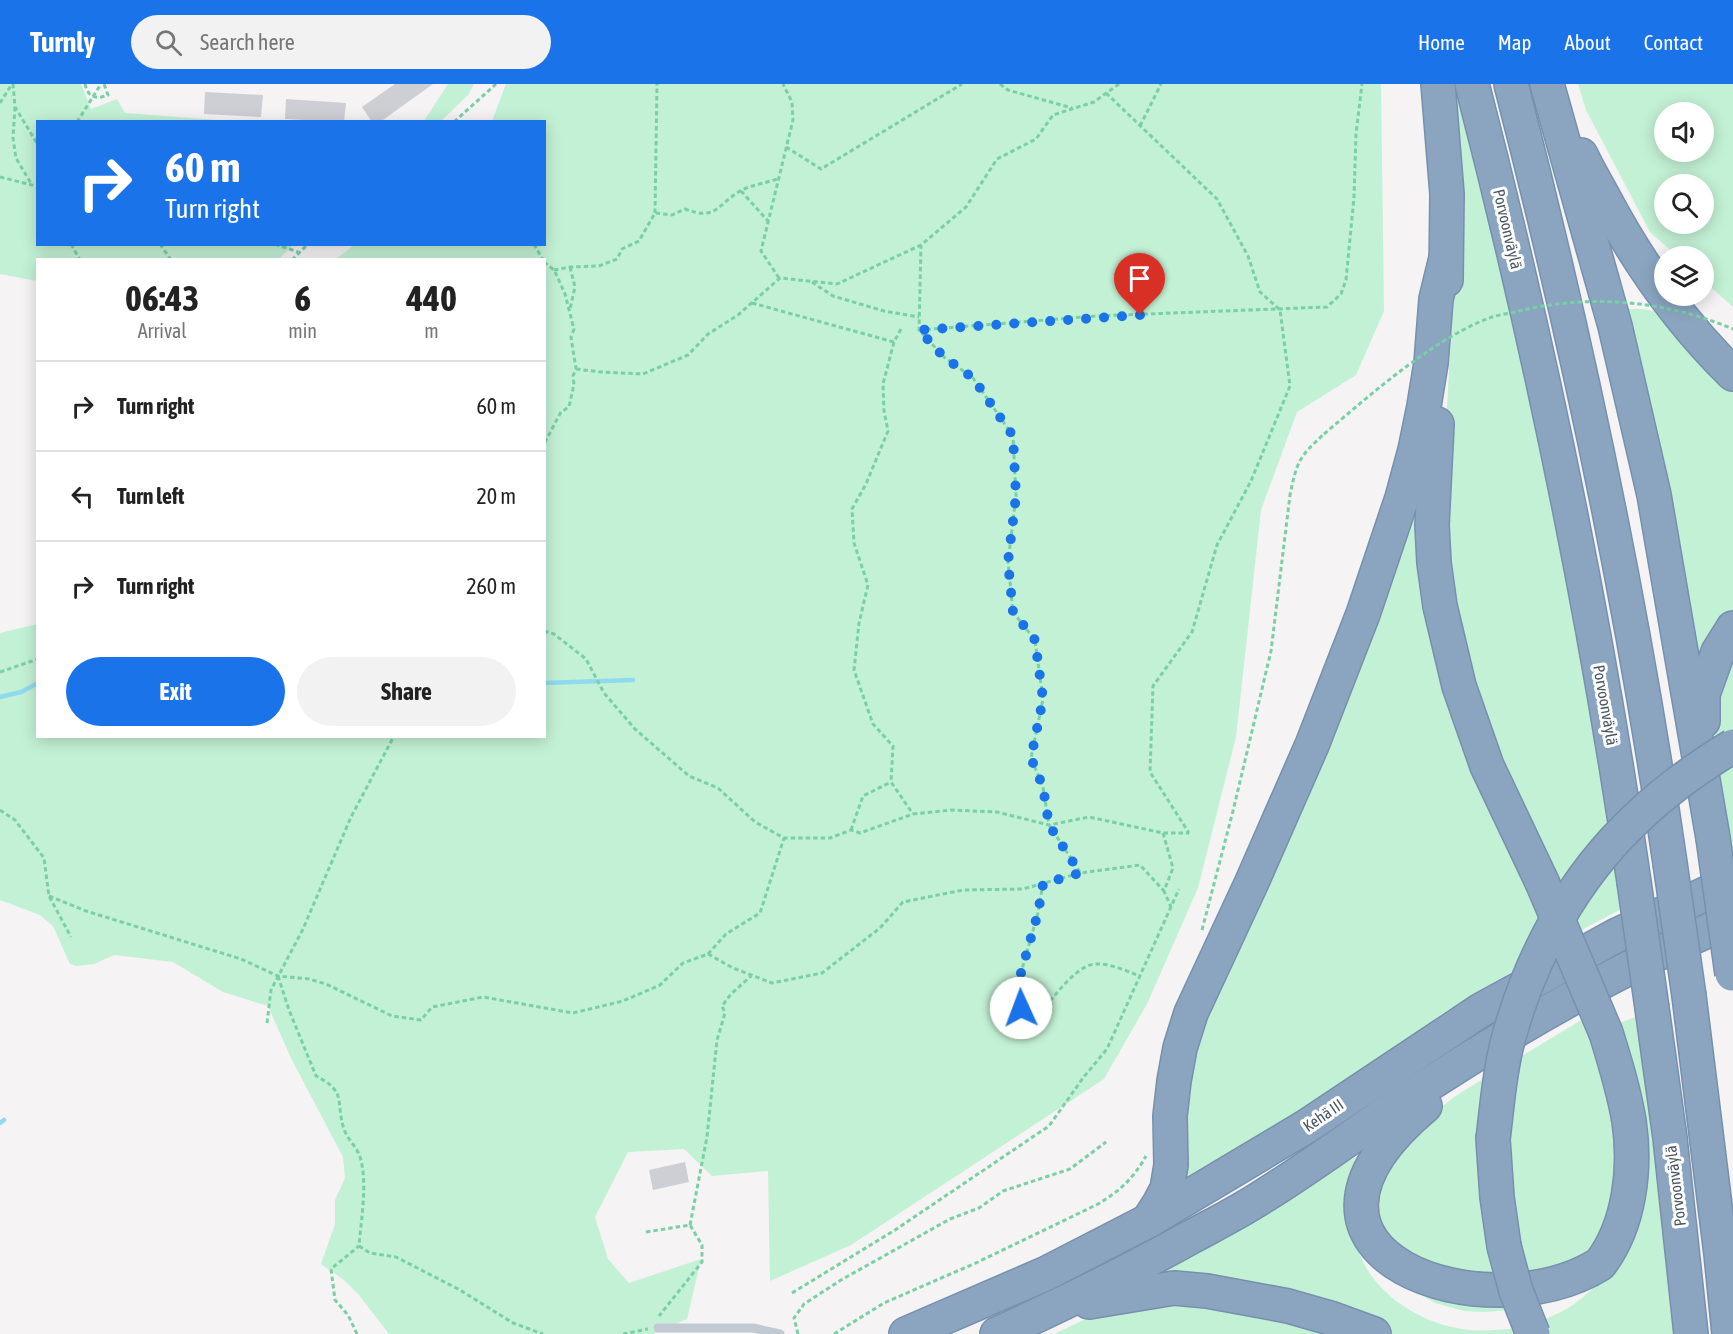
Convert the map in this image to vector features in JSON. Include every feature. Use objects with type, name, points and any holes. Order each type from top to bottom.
[{"type":"highway","points":[[1438,84],[1446,159],[1446,258],[1432,525],[1440,606],[1459,686],[1487,766],[1542,882],[1606,1033],[1620,1079],[1629,1122],[1631,1157],[1629,1191],[1622,1222],[1608,1254],[1588,1280],[1562,1300],[1539,1313],[1509,1321],[1499,1321]]},
{"type":"highway","name":"Porvoonväylä","points":[[1472,84],[1534,337],[1608,718],[1670,1137],[1691,1334]]},
{"type":"highway","points":[[1511,84],[1570,327],[1627,600],[1670,862],[1689,996],[1729,1334]]},
{"type":"highway","points":[[1548,84],[1583,160],[1621,230],[1667,299],[1695,334],[1733,374]]},
{"type":"highway","points":[[1548,84],[1615,326],[1654,495],[1713,838],[1733,978]]},
{"type":"highway","points":[[1148,1221],[1160,1204],[1167,1188],[1171,1165],[1170,1116],[1174,1082],[1180,1048],[1191,1013],[1317,734],[1363,614],[1402,498],[1424,406],[1431,363],[1436,299],[1446,258]]},
{"type":"highway","points":[[1703,786],[1703,694],[1718,652],[1733,628]]},
{"type":"highway","points":[[1533,1334],[1516,1291],[1504,1246],[1497,1197],[1494,1139],[1498,1093],[1507,1046],[1522,996],[1541,950],[1565,907],[1589,871],[1638,817],[1674,787],[1733,746]]},
{"type":"highway","name":"Kehä III","points":[[906,1334],[1047,1273],[1148,1221],[1307,1126],[1481,1011],[1617,935],[1733,881]]},
{"type":"highway","points":[[997,1334],[1162,1252],[1260,1199],[1408,1099],[1561,1004],[1697,935],[1733,920]]},
{"type":"highway","points":[[1697,935],[1733,928]]},
{"type":"highway","points":[[1420,1306],[1397,1289],[1381,1273],[1368,1254],[1362,1234],[1360,1212],[1365,1189],[1374,1165],[1388,1143],[1407,1121],[1504,1038]]},
{"type":"highway","points":[[1041,1314],[1102,1299],[1174,1288],[1207,1291],[1288,1306],[1374,1334]]},
{"type":"lane","points":[[654,1328],[753,1328],[780,1334]]},
{"type":"path","points":[[0,103],[13,84]]},
{"type":"path","points":[[13,84],[15,107],[13,138],[16,158],[32,185]]},
{"type":"path","points":[[85,84],[87,94],[93,98],[108,95],[103,84]]},
{"type":"path","points":[[77,120],[103,84]]},
{"type":"path","points":[[456,120],[496,84]]},
{"type":"path","points":[[554,270],[599,266],[617,260],[622,249],[639,241],[655,213],[657,84]]},
{"type":"path","points":[[780,278],[761,251],[777,179],[794,120],[792,102],[783,84]]},
{"type":"path","points":[[786,147],[821,169],[962,84]]},
{"type":"path","points":[[1000,84],[1008,90],[1074,108]]},
{"type":"path","points":[[576,369],[643,374],[688,355],[708,334],[738,315],[780,278],[837,284],[921,245],[966,207],[997,159],[1036,139],[1053,115],[1094,102],[1119,84]]},
{"type":"path","points":[[1140,126],[1161,84]]},
{"type":"path","points":[[919,330],[1096,316],[1327,307],[1341,294],[1346,280],[1354,197],[1356,134],[1362,84]]},
{"type":"path","points":[[546,632],[554,634],[586,659],[604,693],[628,720],[689,776],[718,788],[754,822],[784,838],[830,838],[851,830],[860,833],[913,814],[951,810],[997,812],[1049,825],[1089,816],[1163,833],[1189,833],[1150,772],[1153,686],[1192,632],[1217,545],[1251,481],[1290,386],[1278,309],[1260,292],[1248,256],[1217,199],[1106,93]]},
{"type":"path","points":[[15,107],[36,142]]},
{"type":"path","points":[[0,177],[36,187]]},
{"type":"path","points":[[655,213],[672,215],[686,209],[698,214],[712,213],[741,190],[777,179]]},
{"type":"path","points":[[741,190],[768,222]]},
{"type":"path","points":[[921,245],[919,330],[944,357],[973,378],[1013,436],[1016,496],[1008,562],[1013,612],[1035,640],[1043,699],[1031,758],[1043,787],[1049,825],[1080,873]]},
{"type":"path","points":[[281,246],[298,252]]},
{"type":"path","points":[[294,258],[306,246]]},
{"type":"path","points":[[546,263],[554,270],[570,311],[574,329],[572,337],[576,369],[569,407],[561,412],[546,440]]},
{"type":"path","points":[[570,267],[575,287],[570,311]]},
{"type":"path","points":[[810,281],[833,296],[884,311],[919,317]]},
{"type":"path","points":[[1199,938],[1207,914],[1271,651],[1290,495],[1294,472],[1299,460],[1324,434],[1395,375],[1425,353],[1492,317],[1546,305],[1622,302],[1659,306],[1693,314],[1733,329]]},
{"type":"path","points":[[752,303],[894,342]]},
{"type":"path","points":[[901,329],[894,342],[883,384],[884,411],[888,431],[866,484],[852,509],[854,543],[868,585],[859,623],[854,670],[873,724],[893,746],[891,782],[913,814]]},
{"type":"path","points":[[0,672],[36,660]]},
{"type":"path","points":[[267,1023],[271,990],[303,929],[351,817],[393,738]]},
{"type":"path","points":[[851,830],[864,796],[891,782]]},
{"type":"path","points":[[0,810],[15,820],[44,858],[49,897],[71,937]]},
{"type":"path","points":[[1163,833],[1173,868],[1164,891]]},
{"type":"path","points":[[49,897],[86,911],[241,959],[278,976],[309,979],[326,984],[392,1016],[421,1020],[432,1007],[483,997],[573,1013],[623,1000],[660,985],[683,963],[708,954],[726,934],[759,913],[784,838]]},
{"type":"path","points":[[708,954],[733,968],[772,983],[822,973],[880,928],[903,902],[963,890],[1023,889],[1080,873],[1140,865],[1164,891],[1171,907]]},
{"type":"path","points":[[1043,884],[1038,913],[1017,987],[1021,1008],[1040,1014],[1080,969],[1095,964],[1140,976]]},
{"type":"path","points":[[792,1293],[895,1230],[1049,1126],[1107,1049],[1179,889]]},
{"type":"path","points":[[278,976],[316,1076],[328,1082],[339,1095],[344,1130],[360,1157],[363,1181],[359,1246],[331,1269],[334,1300],[348,1315],[357,1334]]},
{"type":"path","points":[[623,1334],[654,1328],[702,1262],[702,1245],[690,1225],[707,1137],[717,1040],[725,1013],[722,1006],[731,994],[752,976]]},
{"type":"path","points":[[798,1334],[794,1318],[804,1304],[841,1280],[950,1219],[979,1208],[1003,1191],[1070,1170],[1106,1142]]},
{"type":"path","points":[[834,1334],[884,1303],[988,1257],[1104,1201],[1128,1183],[1146,1155]]},
{"type":"path","points":[[646,1233],[690,1225]]},
{"type":"path","points":[[359,1246],[370,1253],[396,1257],[460,1290],[513,1323],[543,1334]]},
{"type":"green space","points":[[0,84],[81,84],[91,109],[117,99],[125,113],[217,120],[36,120],[36,246],[292,246],[280,258],[36,258],[36,281],[0,274]]},
{"type":"green space","points":[[448,84],[474,84],[468,95],[442,120],[425,120]]},
{"type":"green space","points":[[506,84],[1381,84],[1384,311],[1356,375],[1297,412],[1261,510],[1236,737],[1198,888],[1147,1004],[1104,1079],[851,1245],[770,1281],[768,1171],[712,1176],[684,1149],[628,1152],[595,1217],[608,1259],[629,1283],[701,1259],[687,1319],[653,1334],[389,1334],[359,1295],[344,1280],[321,1264],[335,1224],[335,1200],[345,1178],[343,1157],[291,1058],[268,1006],[223,992],[173,962],[114,955],[94,964],[77,966],[70,964],[53,926],[40,915],[0,900],[0,633],[36,624],[36,738],[546,738],[546,258],[337,258],[353,246],[546,246],[546,120],[492,120]]},
{"type":"green space","points":[[1446,84],[1457,84],[1507,285],[1579,634],[1625,907],[1574,934],[1470,698],[1441,518],[1456,242]]},
{"type":"green space","points":[[1578,84],[1733,84],[1733,307],[1714,290],[1714,246],[1666,246],[1650,232],[1586,110]]},
{"type":"green space","points":[[1622,309],[1643,309],[1670,314],[1733,385],[1733,614],[1700,672]]},
{"type":"green space","points":[[1424,460],[1423,518],[1544,917],[1521,966],[1440,1015],[1409,1039],[1184,1189],[1188,1054]]},
{"type":"green space","points":[[1733,642],[1733,733],[1714,745],[1713,701]]},
{"type":"green space","points":[[1733,764],[1733,862],[1729,864],[1718,772]]},
{"type":"green space","points":[[1588,1016],[1621,1152],[1603,1243],[1535,1304],[1515,1232],[1507,1141],[1517,1059]]},
{"type":"green space","points":[[1639,1016],[1677,1334],[1547,1334],[1541,1321],[1569,1307],[1590,1291],[1607,1271],[1624,1244],[1613,1025]]},
{"type":"green space","points":[[1488,1076],[1510,1310],[1464,1311],[1435,1303],[1393,1274],[1373,1211],[1394,1153],[1430,1116],[1454,1097]]},
{"type":"green space","points":[[1378,1144],[1355,1236],[1366,1267],[1375,1280],[1400,1304],[1446,1326],[1469,1330],[1517,1328],[1520,1334],[1385,1334],[1131,1286],[1190,1256]]},
{"type":"green space","points":[[1135,1303],[1210,1303],[1338,1334],[1054,1334],[1103,1311]]},
{"type":"building","points":[[395,84],[433,84],[383,120],[371,120],[362,107]]},
{"type":"building","points":[[205,92],[263,95],[261,117],[204,114]]},
{"type":"building","points":[[286,99],[346,103],[344,120],[285,119]]},
{"type":"building","points":[[685,1162],[689,1182],[653,1190],[649,1170]]},
{"type":"waterway","points":[[546,683],[633,680]]},
{"type":"waterway","points":[[0,697],[21,692],[36,684]]},
{"type":"waterway","points":[[0,1123],[4,1120]]},
{"type":"route","points":[[1021,1008],[1017,987],[1038,913],[1043,884],[1080,873],[1049,825],[1043,787],[1031,758],[1043,699],[1035,640],[1013,612],[1008,562],[1016,496],[1013,436],[973,378],[944,357],[919,330],[1096,316],[1140,315]]}]
